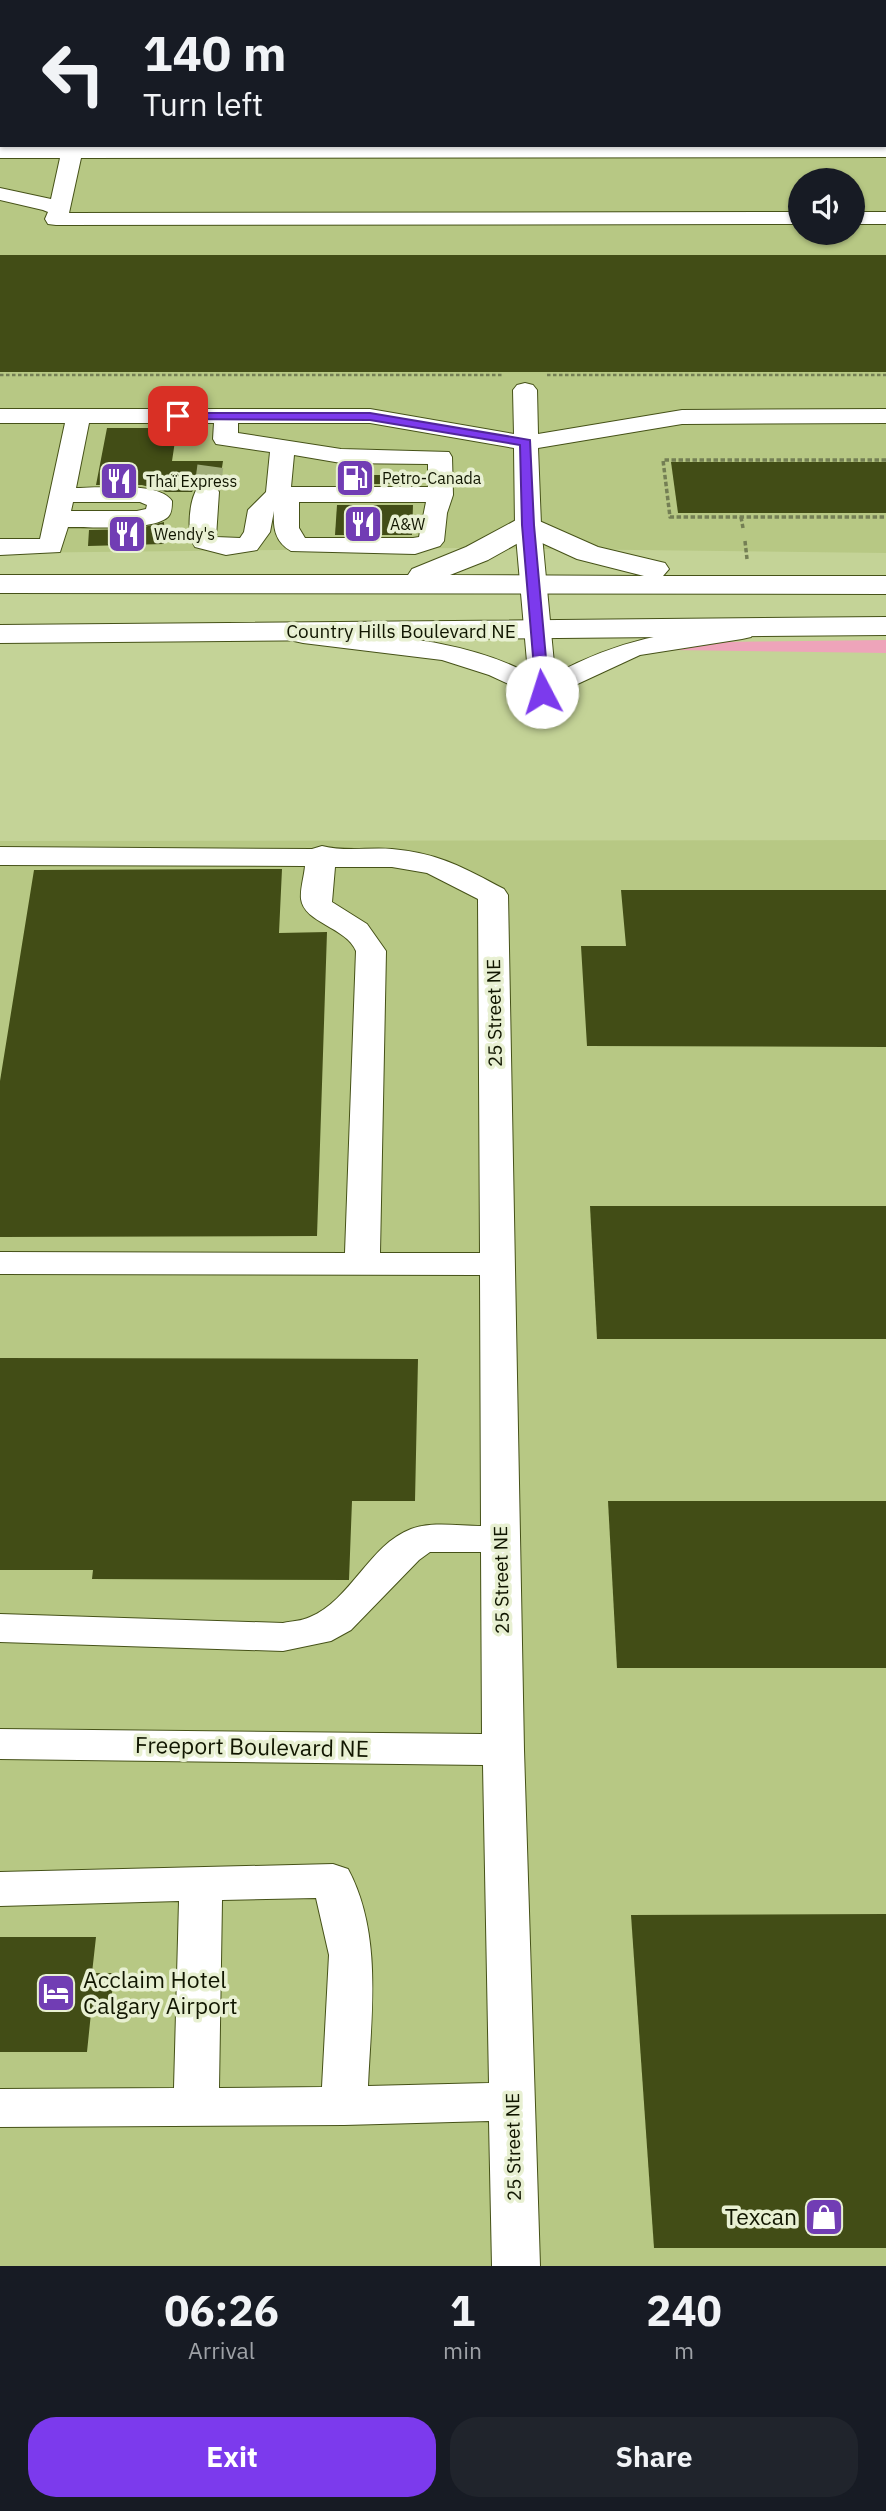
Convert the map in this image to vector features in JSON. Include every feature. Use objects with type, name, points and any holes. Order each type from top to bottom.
[{"type":"main road","points":[[396,584],[462,562],[494,547],[528,525],[588,553],[638,567],[774,584]]},
{"type":"main road","points":[[0,584],[886,585]]},
{"type":"main road","points":[[0,617],[434,603],[496,599],[534,584]]},
{"type":"main road","points":[[537,630],[565,618],[592,613],[886,603]]},
{"type":"main road","name":"Country Hills Boulevard NE","points":[[0,634],[886,626]]},
{"type":"street","points":[[0,152],[886,151]]},
{"type":"street","points":[[72,152],[56,219],[788,218]]},
{"type":"street","points":[[0,194],[60,207]]},
{"type":"street","points":[[0,207],[60,207]]},
{"type":"street","points":[[865,218],[886,218]]},
{"type":"street","points":[[5,382],[1,421],[79,416],[226,428],[339,416],[370,416],[526,443],[682,417],[886,416]]},
{"type":"street","points":[[515,382],[526,443],[528,525],[542,692]]},
{"type":"street","points":[[0,547],[51,547],[79,416]]},
{"type":"street","points":[[339,416],[341,456],[359,485]]},
{"type":"street","points":[[226,428],[283,446],[341,456],[440,457],[441,495],[434,513],[431,541],[415,545],[292,543],[287,533],[287,503],[278,494]]},
{"type":"street","points":[[211,461],[226,428]]},
{"type":"street","points":[[278,494],[283,446]]},
{"type":"street","points":[[207,492],[202,529],[204,542],[226,547],[248,545],[257,532],[261,510],[278,494],[359,485],[441,495]]},
{"type":"street","points":[[542,692],[613,656],[661,641],[771,627]]},
{"type":"street","points":[[275,632],[445,652],[499,669],[542,692]]},
{"type":"street","points":[[0,856],[322,855],[316,897],[318,906],[369,942],[370,951],[362,1264]]},
{"type":"street","name":"25 Street NE","points":[[322,855],[392,858],[435,865],[493,895],[503,1750],[516,2266]]},
{"type":"street","points":[[0,1263],[497,1264]]},
{"type":"street","points":[[0,1628],[283,1637],[317,1631],[337,1620],[405,1550],[423,1539],[501,1539]]},
{"type":"street","name":"Freeport Boulevard NE","points":[[0,1744],[503,1750]]},
{"type":"street","points":[[0,1889],[334,1881],[351,1955],[344,2106]]},
{"type":"street","points":[[196,2107],[201,1884]]},
{"type":"street","points":[[0,2108],[344,2106],[512,2101]]},
{"type":"path","points":[[5,382],[365,375],[515,382]]},
{"type":"path","points":[[365,375],[365,384]]},
{"type":"path","points":[[547,375],[886,375]]},
{"type":"path","points":[[561,375],[561,384]]},
{"type":"path","points":[[886,460],[663,460],[670,517],[886,517]]},
{"type":"path","points":[[741,517],[743,528]]},
{"type":"path","points":[[745,541],[748,563]]},
{"type":"shaded area","points":[[0,147],[886,147],[886,553],[457,548],[0,553]]},
{"type":"shaded area","points":[[886,640],[886,653],[670,650],[713,642]]},
{"type":"shaded area","points":[[886,840],[886,2266],[0,2266],[0,841]]},
{"type":"building","points":[[0,255],[886,255],[886,372],[0,372]]},
{"type":"building","points":[[107,428],[177,428],[172,461],[223,461],[219,487],[206,482],[197,484],[192,492],[166,492],[142,485],[96,485]]},
{"type":"building","points":[[671,462],[886,462],[886,513],[678,513]]},
{"type":"building","points":[[340,475],[415,475],[414,484],[339,484]]},
{"type":"building","points":[[337,505],[413,505],[412,535],[335,535]]},
{"type":"building","name":"Wendy's","points":[[164,522],[164,544],[88,546],[89,530],[136,529]]},
{"type":"building","points":[[282,869],[279,933],[327,932],[317,1236],[0,1237],[0,1081],[34,870]]},
{"type":"building","points":[[621,890],[886,890],[886,1047],[587,1046],[581,946],[626,946]]},
{"type":"building","points":[[590,1206],[886,1206],[886,1339],[597,1339]]},
{"type":"building","points":[[0,1358],[418,1359],[415,1501],[352,1501],[349,1580],[92,1579],[93,1570],[0,1570]]},
{"type":"building","points":[[608,1501],[886,1501],[886,1668],[617,1668]]},
{"type":"building","points":[[886,1914],[886,2248],[654,2248],[631,1915]]},
{"type":"building","name":"Acclaim Hotel Calgary Airport","points":[[0,1937],[96,1937],[92,1973],[114,1973],[110,2013],[91,2013],[87,2052],[0,2052]]},
{"type":"tunnel","points":[[207,492],[211,461]]},
{"type":"tunnel","points":[[359,475],[359,485]]},
{"type":"place","name":"Petro-Canada","points":[[355,478]]},
{"type":"place","name":"Thaï Express","points":[[119,481]]},
{"type":"place","name":"A&W","points":[[363,524]]},
{"type":"place","name":"Wendy's","points":[[127,534]]},
{"type":"place","name":"Acclaim Hotel Calgary Airport","points":[[56,1993]]},
{"type":"place","name":"Texcan","points":[[824,2217]]},
{"type":"route","points":[[178,416],[370,416],[526,443],[528,525],[542,692]]}]
